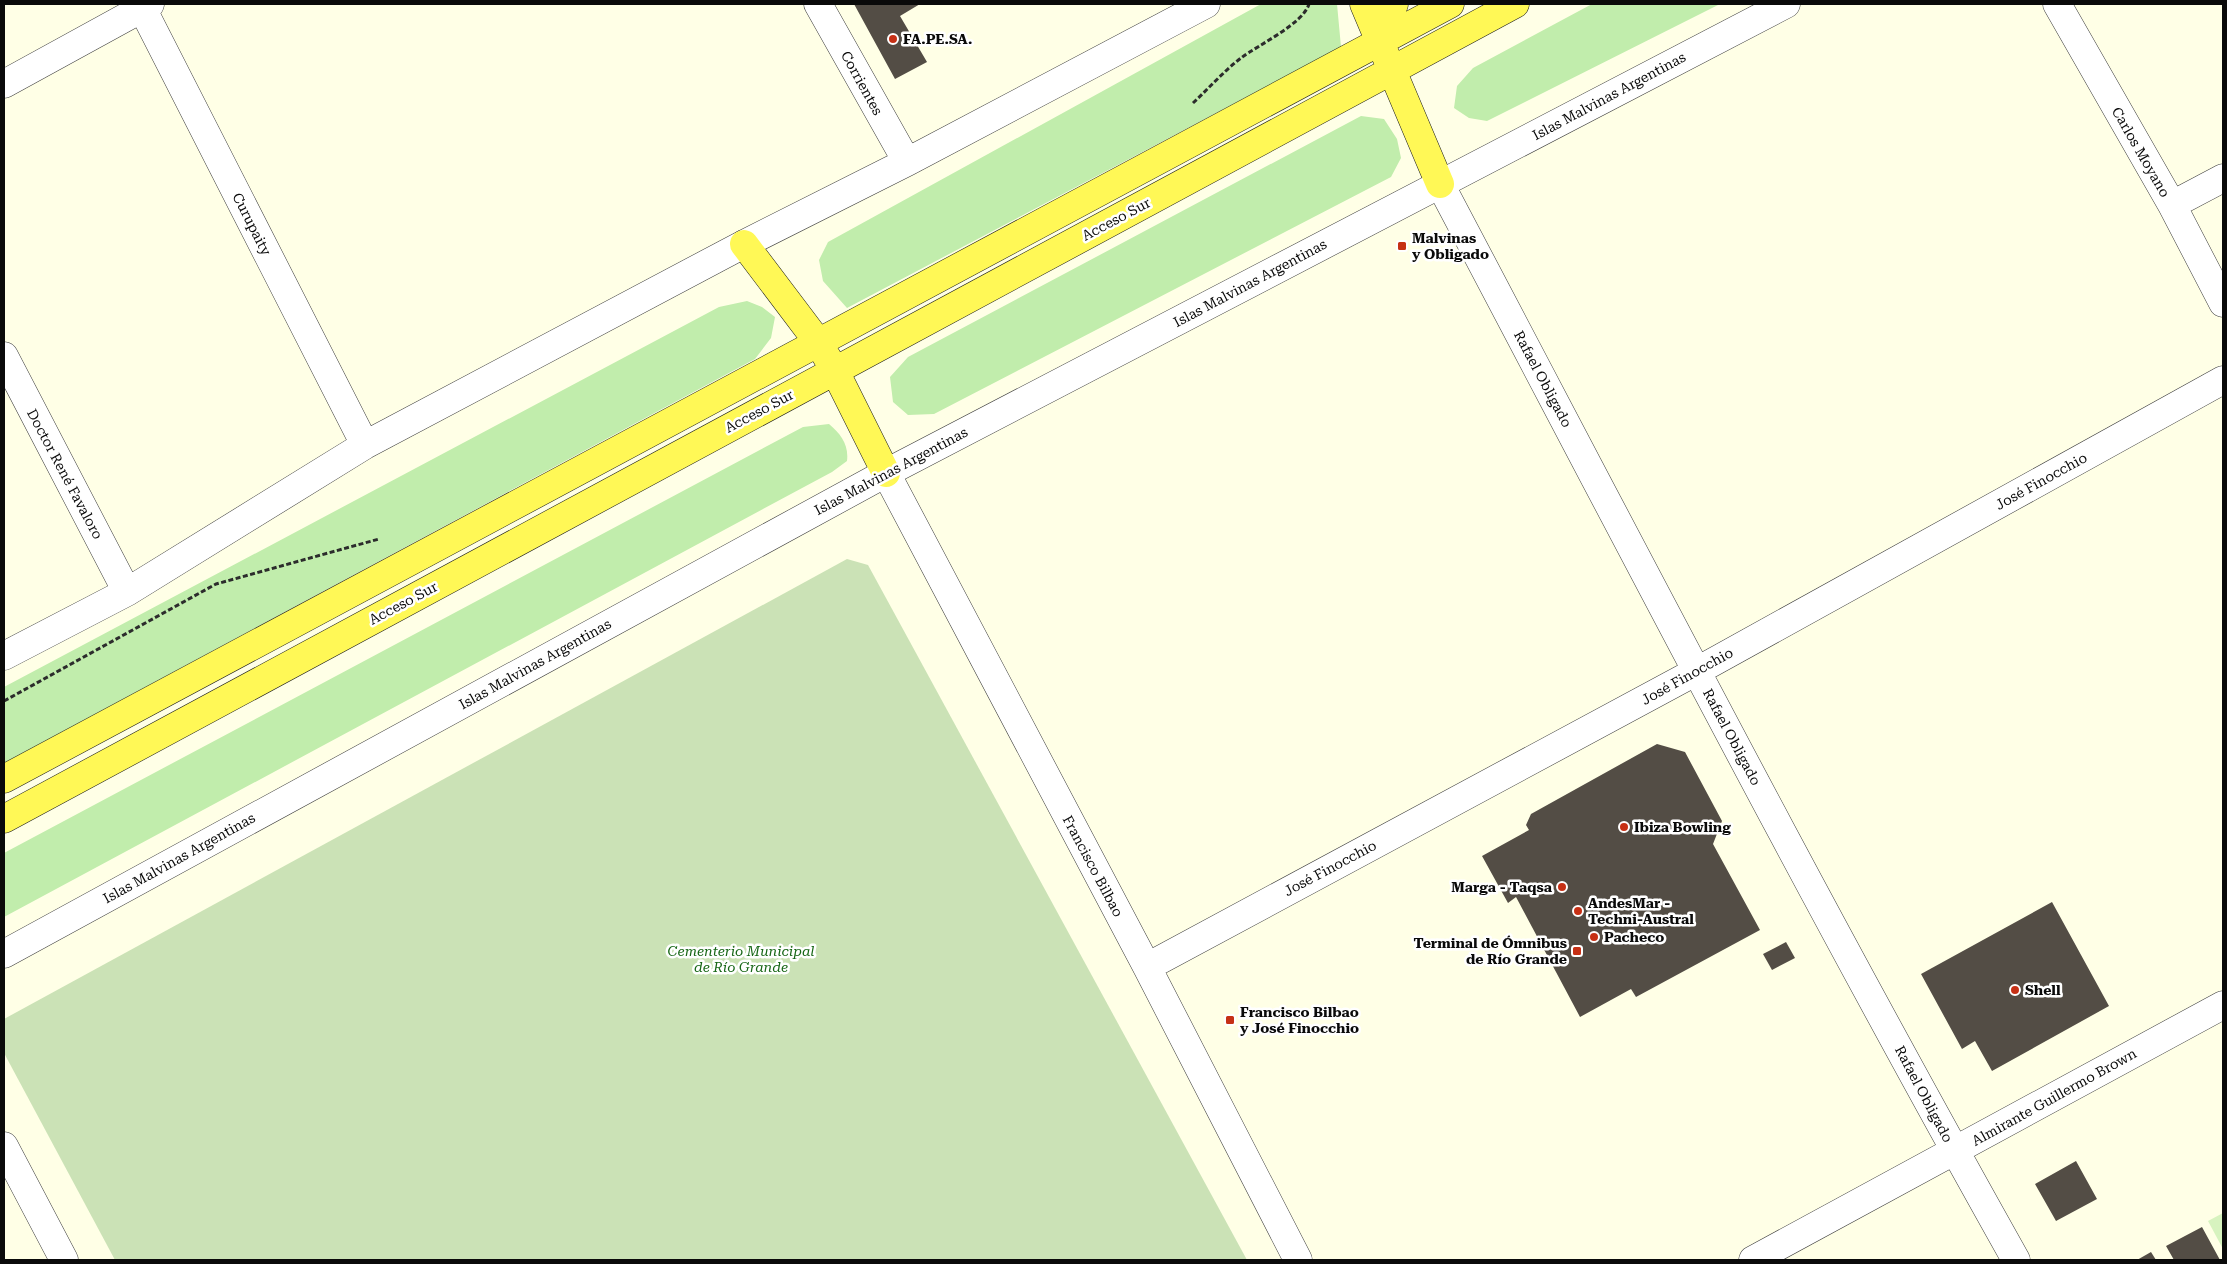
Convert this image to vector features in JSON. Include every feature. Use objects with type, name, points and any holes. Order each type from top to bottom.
[{"type":"main road","points":[[1364,4],[1440,184]]},
{"type":"main road","points":[[1380,42],[1394,4]]},
{"type":"main road","points":[[4,779],[1450,4]]},
{"type":"main road","name":"Acceso Sur","points":[[4,819],[1515,4]]},
{"type":"main road","points":[[744,244],[818,342],[835,371],[886,473]]},
{"type":"street","name":"Corrientes","points":[[818,4],[907,162]]},
{"type":"street","points":[[4,656],[127,592],[365,445],[744,244],[907,162],[1206,4]]},
{"type":"street","name":"Islas Malvinas Argentinas","points":[[4,954],[886,473],[1786,4]]},
{"type":"street","name":"Carlos Moyano","points":[[2057,4],[2172,205],[2223,303]]},
{"type":"street","points":[[4,84],[144,5]]},
{"type":"street","name":"Curupaity","points":[[144,5],[365,445]]},
{"type":"street","points":[[2172,205],[2223,178]]},
{"type":"street","name":"Rafael Obligado","points":[[1440,184],[1697,671],[1954,1151],[2016,1260]]},
{"type":"street","name":"Doctor René Favaloro","points":[[4,356],[127,592]]},
{"type":"street","name":"José Finocchio","points":[[1147,967],[1697,671],[2223,380]]},
{"type":"street","name":"Francisco Bilbao","points":[[886,473],[1147,967],[1298,1260]]},
{"type":"street","name":"Almirante Guillermo Brown","points":[[1753,1260],[2223,1005]]},
{"type":"street","points":[[4,1146],[64,1260]]},
{"type":"path","points":[[1186,109],[1241,58],[1278,35],[1307,10],[1309,4]]},
{"type":"path","points":[[4,701],[216,584],[382,539]]},
{"type":"green space","points":[[1261,4],[1337,4],[1341,47],[847,308],[823,281],[819,260],[828,242]]},
{"type":"green space","points":[[1592,4],[1720,4],[1487,121],[1469,118],[1454,108],[1457,86],[1473,68]]},
{"type":"green space","points":[[1361,116],[1384,119],[1397,139],[1401,158],[1391,177],[934,414],[908,415],[893,402],[890,377],[908,357]]},
{"type":"green space","points":[[747,301],[762,307],[775,317],[771,338],[755,359],[4,763],[4,687],[719,307]]},
{"type":"green space","points":[[829,424],[843,440],[847,450],[847,461],[832,472],[4,917],[4,853],[803,427]]},
{"type":"green space","name":"Cementerio Municipal de Río Grande","points":[[847,559],[868,565],[1247,1260],[115,1260],[4,1053],[4,1019]]},
{"type":"green space","points":[[2223,1213],[2223,1249],[2208,1221]]},
{"type":"building","name":"FA.PE.SA.","points":[[854,4],[920,4],[900,16],[927,62],[895,79]]},
{"type":"building","points":[[1657,744],[1685,752],[1722,821],[1713,844],[1760,930],[1636,997],[1631,989],[1580,1017],[1516,897],[1508,903],[1482,856],[1529,830],[1526,825],[1531,814]]},
{"type":"building","name":"Shell","points":[[2052,902],[2109,1006],[1992,1071],[1975,1041],[1962,1049],[1921,974]]},
{"type":"building","points":[[1786,942],[1795,958],[1772,970],[1763,954]]},
{"type":"building","points":[[2076,1161],[2097,1199],[2056,1221],[2035,1184]]},
{"type":"building","points":[[2202,1227],[2220,1260],[2174,1260],[2166,1246]]},
{"type":"building","points":[[2151,1252],[2156,1260],[2137,1260]]},
{"type":"place","name":"FA.PE.SA.","points":[[893,39]]},
{"type":"place","name":"Malvinas y Obligado","points":[[1402,246]]},
{"type":"place","name":"Ibiza Bowling","points":[[1624,827]]},
{"type":"place","name":"Marga - Taqsa","points":[[1562,887]]},
{"type":"place","name":"AndesMar - Techni-Austral","points":[[1578,911]]},
{"type":"place","name":"Pacheco","points":[[1594,937]]},
{"type":"place","name":"Terminal de Ómnibus de Río Grande","points":[[1577,951]]},
{"type":"place","name":"Shell","points":[[2015,990]]},
{"type":"place","name":"Francisco Bilbao y José Finocchio","points":[[1230,1020]]}]
